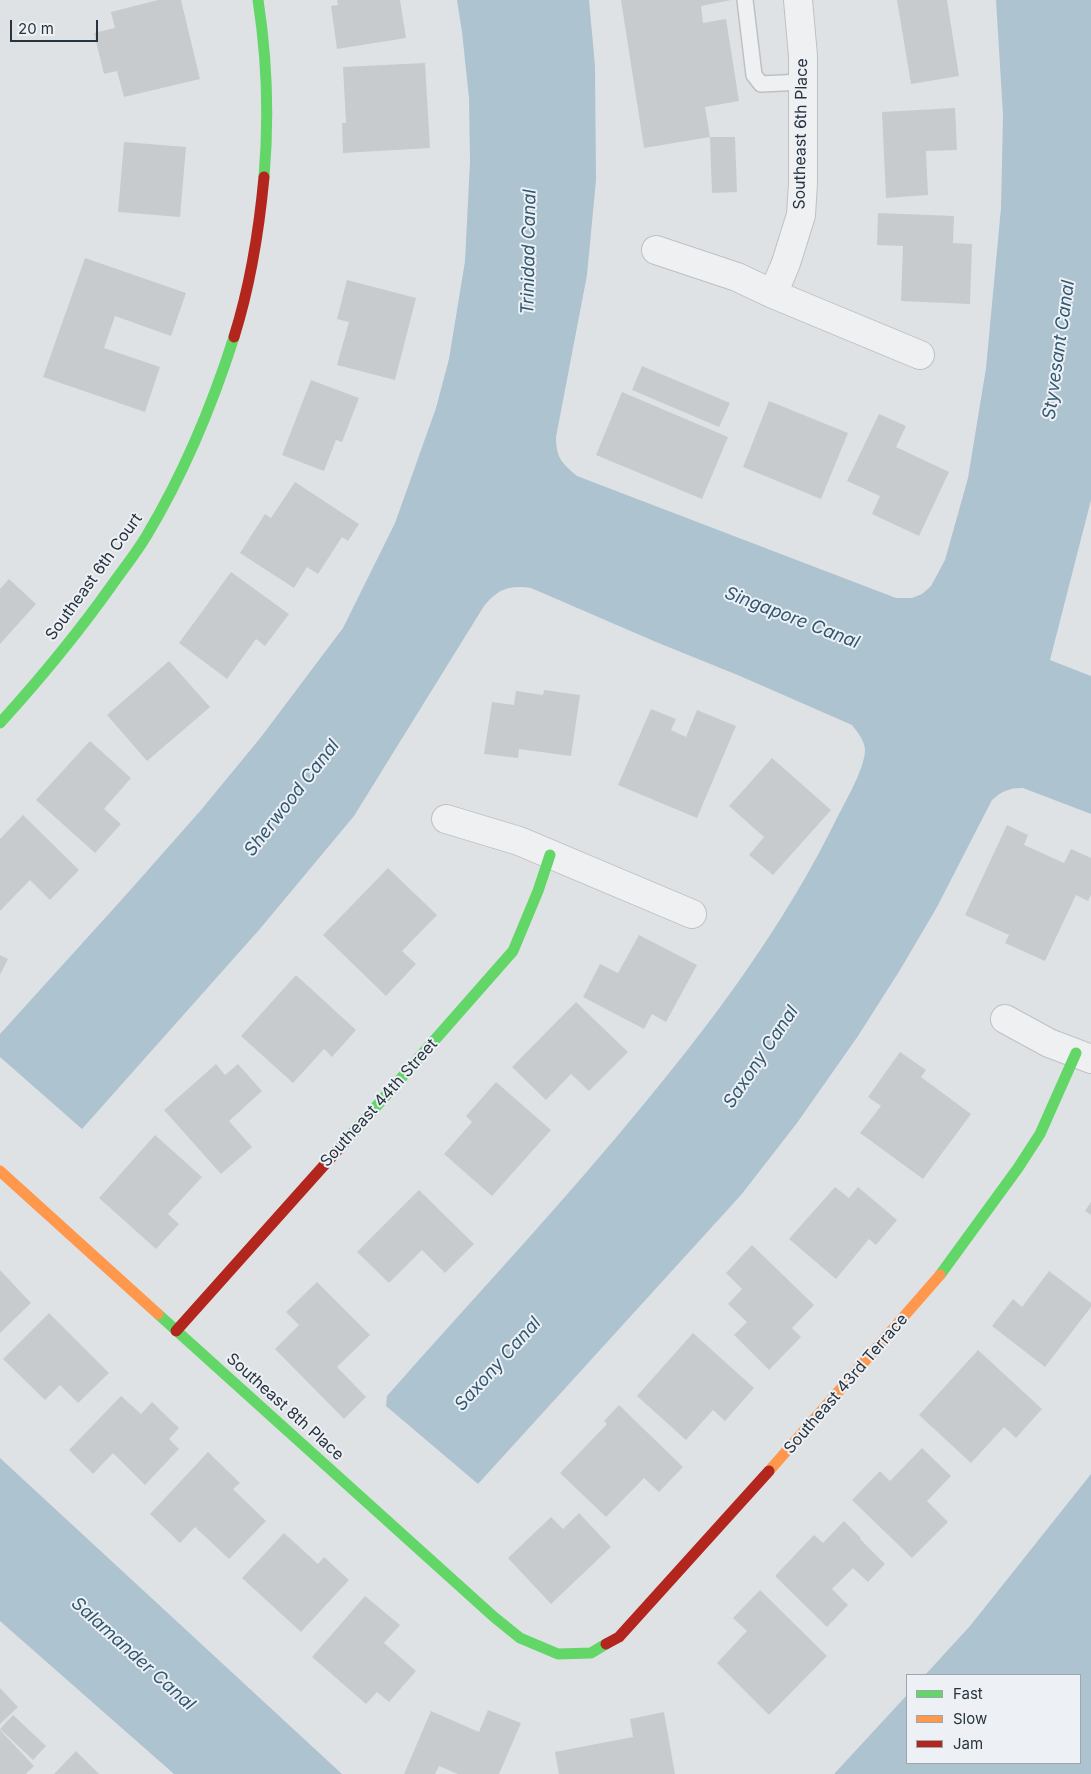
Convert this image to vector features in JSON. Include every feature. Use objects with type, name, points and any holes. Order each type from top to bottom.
[{"type":"street","name":"Southeast 6th Court","points":[[0,723],[91,614],[147,536],[187,462],[214,399],[236,335],[252,269],[263,202],[267,131],[266,70],[263,26],[258,0]]},
{"type":"street","name":"Southeast 6th Place","points":[[773,294],[786,263],[801,215],[803,183],[803,82],[798,0]]},
{"type":"street","points":[[656,250],[737,277],[773,294],[920,355]]},
{"type":"street","points":[[446,819],[518,841],[692,914]]},
{"type":"street","name":"Southeast 44th Street","points":[[176,1330],[427,1050],[513,951],[538,891],[550,855]]},
{"type":"street","name":"Southeast 43rd Terrace","points":[[558,1654],[591,1653],[619,1637],[809,1427],[927,1290],[979,1222],[1040,1134],[1083,1056],[1049,1043],[1005,1018]]},
{"type":"street","name":"Southeast 8th Place","points":[[0,1171],[494,1617],[520,1638],[558,1654]]},
{"type":"lane","points":[[745,0],[754,75],[760,84],[803,82]]},
{"type":"water","points":[[457,0],[589,0],[595,66],[596,180],[587,275],[556,437],[557,450],[564,463],[577,476],[896,598],[912,598],[922,594],[931,586],[945,560],[968,478],[986,368],[1001,208],[1003,115],[996,0],[1091,0],[1091,500],[1050,660],[1091,676],[1091,814],[1023,788],[1006,791],[992,800],[937,907],[900,970],[858,1036],[797,1123],[741,1195],[478,1484],[386,1406],[387,1396],[617,1137],[700,1034],[749,967],[815,861],[857,778],[864,759],[865,747],[861,737],[852,725],[531,588],[516,587],[504,590],[494,596],[484,606],[354,816],[259,930],[82,1129],[0,1057],[0,1034],[201,810],[261,737],[343,628],[395,523],[436,408],[449,359],[465,261],[470,162],[469,98]]},
{"type":"water","name":"Salamander Canal","points":[[0,1458],[342,1774],[174,1774],[0,1621]]},
{"type":"water","points":[[1091,1474],[1091,1774],[834,1774],[906,1696],[906,1764],[1081,1764],[1081,1674],[926,1674],[970,1626]]},
{"type":"building","points":[[158,0],[181,0],[200,79],[124,97],[117,71],[104,74],[94,33],[115,28],[111,12]]},
{"type":"building","points":[[337,0],[400,0],[406,38],[337,49],[331,6],[338,5]]},
{"type":"building","points":[[621,0],[731,0],[701,6],[703,23],[726,19],[739,101],[705,107],[710,137],[644,148]]},
{"type":"building","points":[[897,0],[947,0],[959,76],[911,84]]},
{"type":"building","points":[[425,63],[430,148],[343,153],[342,123],[346,123],[343,67]]},
{"type":"building","points":[[955,108],[957,150],[926,151],[928,195],[886,198],[882,112]]},
{"type":"building","points":[[710,137],[735,137],[737,192],[712,193]]},
{"type":"building","points":[[124,142],[186,147],[180,217],[118,212]]},
{"type":"building","points":[[878,213],[954,216],[953,243],[972,244],[970,304],[901,301],[903,246],[877,245]]},
{"type":"building","points":[[85,258],[186,293],[171,336],[115,316],[104,348],[160,367],[145,412],[43,377]]},
{"type":"building","points":[[347,280],[416,298],[395,380],[337,365],[349,322],[337,319]]},
{"type":"building","points":[[642,366],[730,403],[719,427],[632,390]]},
{"type":"building","points":[[311,380],[359,398],[342,442],[336,440],[324,471],[282,455]]},
{"type":"building","points":[[622,392],[728,437],[702,499],[596,455]]},
{"type":"building","points":[[769,401],[848,433],[821,499],[743,467]]},
{"type":"building","points":[[879,414],[906,426],[896,447],[949,472],[919,536],[872,514],[880,496],[847,481]]},
{"type":"building","points":[[295,482],[359,524],[348,541],[342,537],[318,574],[307,567],[294,588],[240,553],[265,514],[271,518]]},
{"type":"building","points":[[231,572],[289,614],[265,646],[256,639],[227,679],[179,643]]},
{"type":"building","points":[[9,579],[36,604],[0,644],[0,589]]},
{"type":"building","points":[[169,661],[210,707],[147,761],[107,715]]},
{"type":"building","points":[[544,690],[580,695],[571,756],[519,749],[518,758],[484,754],[492,702],[514,705],[516,691],[543,695]]},
{"type":"building","points":[[651,709],[676,719],[671,730],[686,737],[697,710],[736,726],[697,818],[618,785]]},
{"type":"building","points":[[90,741],[131,778],[104,809],[121,824],[95,853],[36,800]]},
{"type":"building","points":[[772,758],[831,810],[773,875],[749,855],[764,837],[729,806]]},
{"type":"building","points":[[23,815],[79,870],[50,900],[30,880],[0,911],[0,839]]},
{"type":"building","points":[[1007,825],[1028,835],[1024,845],[1064,863],[1071,849],[1091,858],[1091,895],[1088,901],[1076,895],[1045,961],[1005,943],[1009,935],[965,915]]},
{"type":"building","points":[[388,868],[437,915],[402,951],[416,964],[386,996],[323,935]]},
{"type":"building","points":[[639,935],[697,965],[666,1022],[652,1014],[644,1029],[583,997],[600,964],[618,973]]},
{"type":"building","points":[[0,955],[8,959],[0,975]]},
{"type":"building","points":[[296,975],[356,1030],[332,1057],[324,1049],[293,1083],[241,1036]]},
{"type":"building","points":[[576,1002],[628,1052],[589,1091],[571,1074],[546,1100],[512,1067]]},
{"type":"building","points":[[900,1052],[926,1070],[921,1077],[971,1114],[923,1179],[860,1133],[881,1106],[868,1097]]},
{"type":"building","points":[[216,1064],[225,1075],[238,1064],[262,1091],[229,1121],[252,1147],[221,1174],[164,1110]]},
{"type":"building","points":[[496,1082],[551,1130],[492,1196],[444,1154],[472,1122],[466,1116]]},
{"type":"building","points":[[155,1135],[202,1177],[168,1214],[179,1224],[156,1249],[99,1198]]},
{"type":"building","points":[[835,1187],[849,1198],[858,1187],[897,1220],[876,1245],[869,1239],[836,1279],[789,1239]]},
{"type":"building","points":[[419,1190],[474,1244],[445,1273],[422,1250],[389,1283],[357,1252]]},
{"type":"building","points":[[1091,1202],[1091,1215],[1085,1211]]},
{"type":"building","points":[[752,1245],[814,1305],[792,1328],[801,1337],[769,1370],[734,1335],[747,1322],[728,1304],[742,1289],[726,1273]]},
{"type":"building","points":[[0,1270],[31,1303],[0,1333]]},
{"type":"building","points":[[1049,1271],[1091,1303],[1091,1307],[1045,1367],[992,1326],[1013,1299],[1022,1307]]},
{"type":"building","points":[[317,1282],[370,1335],[337,1367],[366,1397],[344,1419],[275,1349],[299,1325],[286,1312]]},
{"type":"building","points":[[49,1313],[109,1373],[78,1403],[60,1385],[45,1400],[3,1359]]},
{"type":"building","points":[[693,1333],[754,1388],[725,1421],[713,1410],[686,1440],[637,1396]]},
{"type":"building","points":[[978,1350],[1042,1409],[1016,1438],[1004,1427],[971,1463],[919,1415]]},
{"type":"building","points":[[121,1396],[141,1414],[152,1402],[179,1428],[169,1439],[179,1449],[145,1485],[113,1453],[93,1474],[69,1450]]},
{"type":"building","points":[[619,1405],[683,1467],[659,1492],[644,1478],[606,1517],[560,1473],[607,1424],[604,1421]]},
{"type":"building","points":[[922,1448],[951,1476],[927,1501],[948,1522],[912,1558],[852,1500],[880,1471],[890,1481]]},
{"type":"building","points":[[208,1452],[240,1483],[233,1489],[266,1521],[229,1559],[195,1527],[180,1543],[150,1514]]},
{"type":"building","points":[[579,1513],[611,1547],[551,1604],[508,1558],[551,1517],[563,1529]]},
{"type":"building","points":[[844,1521],[885,1564],[868,1582],[853,1568],[832,1589],[848,1605],[827,1627],[775,1576],[814,1535],[823,1543]]},
{"type":"building","points":[[284,1533],[318,1564],[324,1557],[349,1580],[301,1632],[242,1578]]},
{"type":"building","points":[[760,1590],[827,1656],[769,1715],[717,1663],[747,1631],[733,1618]]},
{"type":"building","points":[[365,1596],[400,1625],[384,1643],[416,1671],[389,1702],[377,1692],[366,1704],[312,1657]]},
{"type":"building","points":[[0,1688],[18,1707],[0,1724]]},
{"type":"building","points":[[488,1710],[521,1723],[499,1774],[458,1774],[439,1766],[435,1774],[404,1774],[431,1711],[479,1732]]},
{"type":"building","points":[[664,1712],[675,1774],[559,1774],[555,1752],[633,1737],[630,1719]]},
{"type":"building","points":[[13,1715],[46,1746],[33,1760],[0,1729]]},
{"type":"building","points":[[0,1730],[34,1766],[26,1774],[0,1774]]},
{"type":"building","points":[[76,1751],[99,1774],[54,1774]]},
{"type":"traffic: fast","points":[[258,0],[266,88],[264,177]]},
{"type":"traffic: fast","points":[[0,723],[72,638],[147,535],[173,488],[196,439],[234,337]]},
{"type":"traffic: fast","points":[[344,1143],[513,951],[538,891],[550,855]]},
{"type":"traffic: fast","points":[[940,1275],[1018,1168],[1040,1134],[1076,1053]]},
{"type":"traffic: fast","points":[[158,1314],[494,1617],[520,1638],[558,1654],[591,1653],[606,1644]]},
{"type":"traffic: slow","points":[[0,1171],[158,1314]]},
{"type":"traffic: slow","points":[[769,1471],[940,1275]]},
{"type":"traffic: jam","points":[[234,337],[245,298],[253,258],[264,177]]},
{"type":"traffic: jam","points":[[176,1331],[344,1143]]},
{"type":"traffic: jam","points":[[606,1644],[619,1637],[769,1471]]},
{"type":"water label","name":"Trinidad Canal","points":[[529,252]]},
{"type":"water label","name":"Styvesant Canal","points":[[1059,350]]},
{"type":"water label","name":"Singapore Canal","points":[[792,618]]},
{"type":"water label","name":"Sherwood Canal","points":[[292,798]]},
{"type":"water label","name":"Saxony Canal","points":[[761,1057]]},
{"type":"water label","name":"Saxony Canal","points":[[498,1364]]}]
